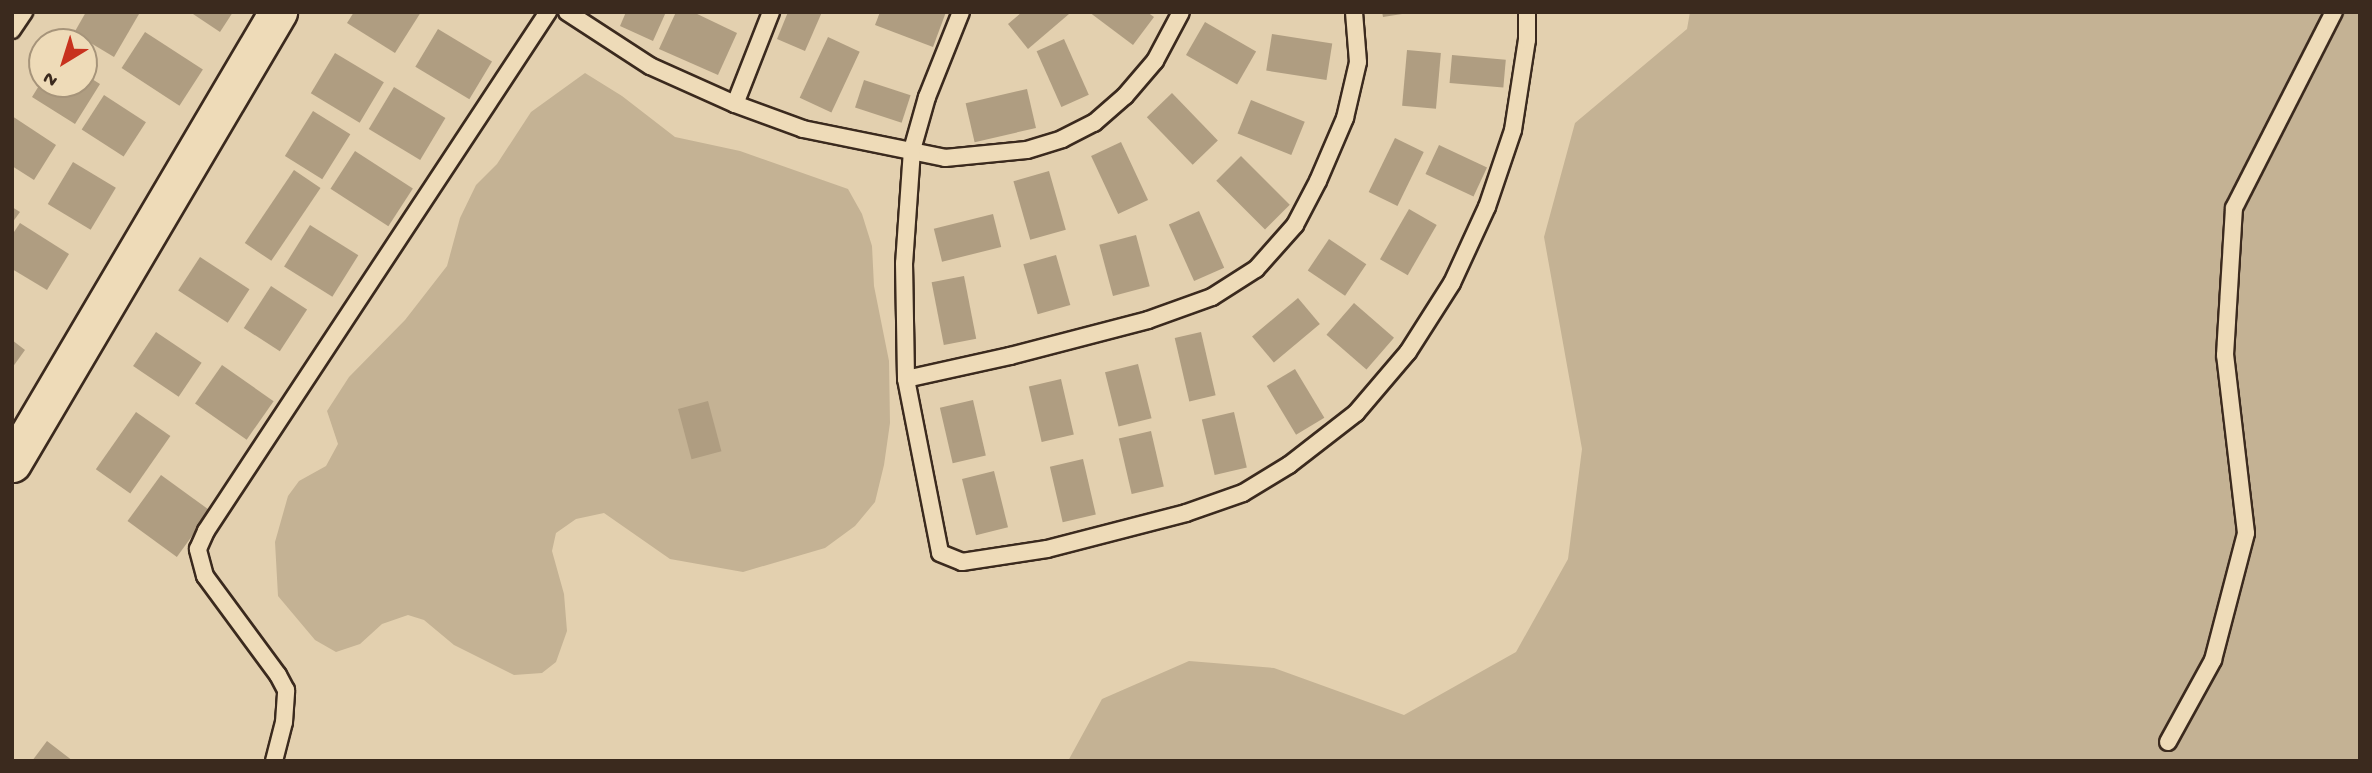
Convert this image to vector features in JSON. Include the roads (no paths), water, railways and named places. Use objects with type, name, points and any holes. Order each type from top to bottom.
[{"type":"street","points":[[17,443],[278,12]]},
{"type":"lane","points":[[12,30],[24,12]]},
{"type":"lane","points":[[274,761],[285,722],[286,691],[205,576],[198,549],[206,531],[548,12]]},
{"type":"lane","points":[[567,12],[650,66],[735,104],[803,128],[945,158],[991,156],[1027,150],[1062,139],[1094,123],[1125,96],[1156,61],[1181,12]]},
{"type":"lane","points":[[735,104],[771,12]]},
{"type":"lane","points":[[961,12],[927,97],[912,150],[904,263],[906,379],[940,553],[962,562],[1047,549],[1186,513],[1243,493],[1289,465],[1356,413],[1408,352],[1452,283],[1487,207],[1513,130],[1527,40],[1527,12]]},
{"type":"lane","points":[[906,379],[1010,356],[1148,320],[1212,297],[1256,269],[1295,225],[1345,118],[1358,62],[1354,12]]},
{"type":"lane","points":[[2168,742],[2213,660],[2246,533],[2225,355],[2234,208],[2334,12]]}]
